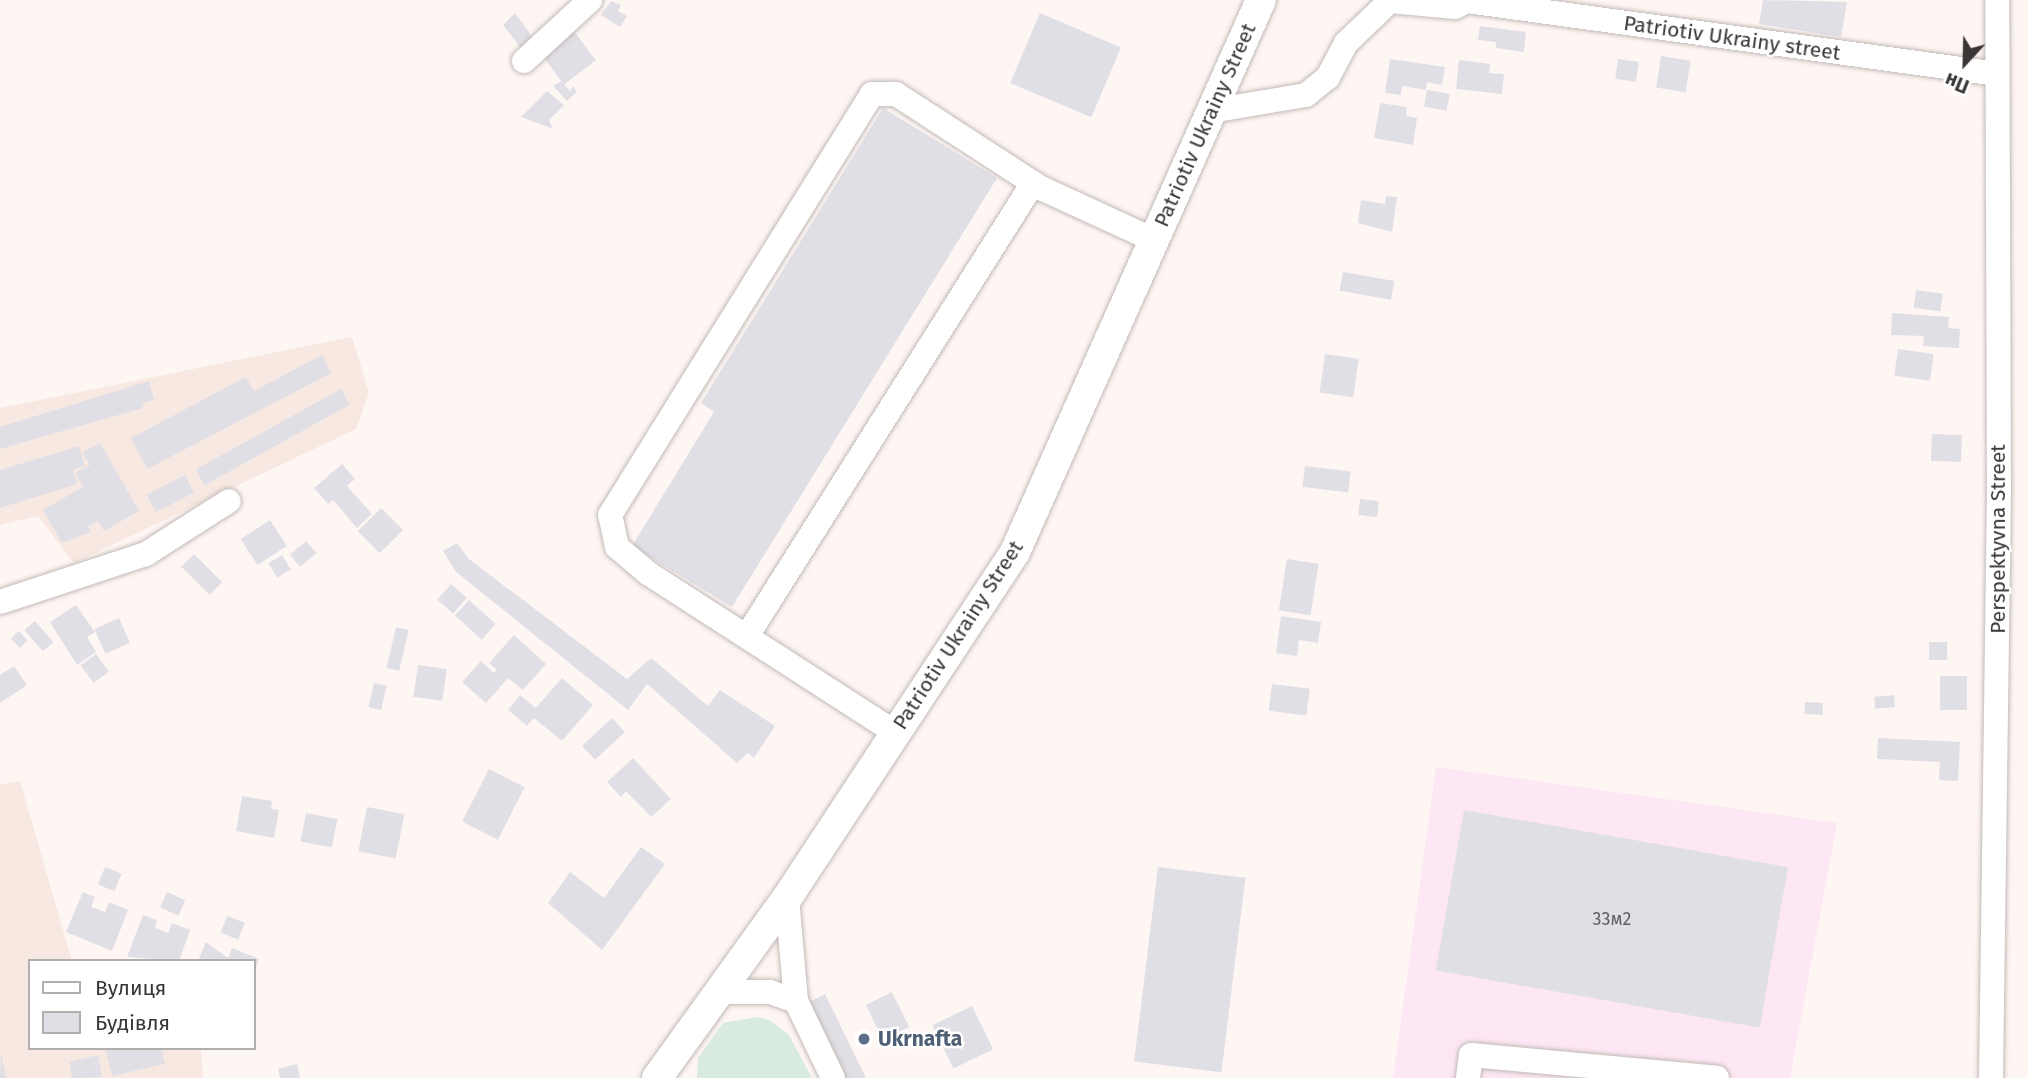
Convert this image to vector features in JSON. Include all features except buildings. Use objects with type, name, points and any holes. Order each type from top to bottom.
[{"type":"main road","name":"Patriotiv Ukrainy Street","points":[[657,1078],[787,898],[1015,552],[1261,0]]},
{"type":"main road","points":[[684,1078],[691,1030]]},
{"type":"street","points":[[524,61],[590,0]]},
{"type":"street","name":"Perspektyvna Street","points":[[1991,1078],[1999,491],[1997,0]]},
{"type":"street","name":"Patriotiv Ukrainy street","points":[[1211,111],[1306,95],[1328,77],[1346,43],[1390,1],[1455,7],[1479,2],[1997,74]]},
{"type":"street","points":[[896,733],[649,574],[617,547],[610,515],[872,94],[896,94],[1033,183],[1154,240]]},
{"type":"street","points":[[747,636],[1033,183]]},
{"type":"street","points":[[0,602],[146,554],[229,501]]},
{"type":"street","points":[[787,898],[796,1001],[833,1078]]},
{"type":"street","points":[[719,992],[770,992],[796,1001]]},
{"type":"street","points":[[1468,1078],[1471,1055],[1717,1078]]},
{"type":"shaded area","points":[[352,337],[369,393],[356,429],[74,563],[38,516],[0,525],[0,408]]},
{"type":"shaded area","points":[[1436,767],[1837,823],[1790,1078],[1393,1078]]},
{"type":"shaded area","points":[[20,781],[71,959],[28,959],[28,1050],[201,1050],[203,1078],[0,1078],[0,785]]},
{"type":"green space","points":[[758,1017],[771,1021],[789,1035],[812,1078],[697,1078],[698,1058],[723,1023]]},
{"type":"place","name":"Ukrnafta","points":[[864,1039]]}]
